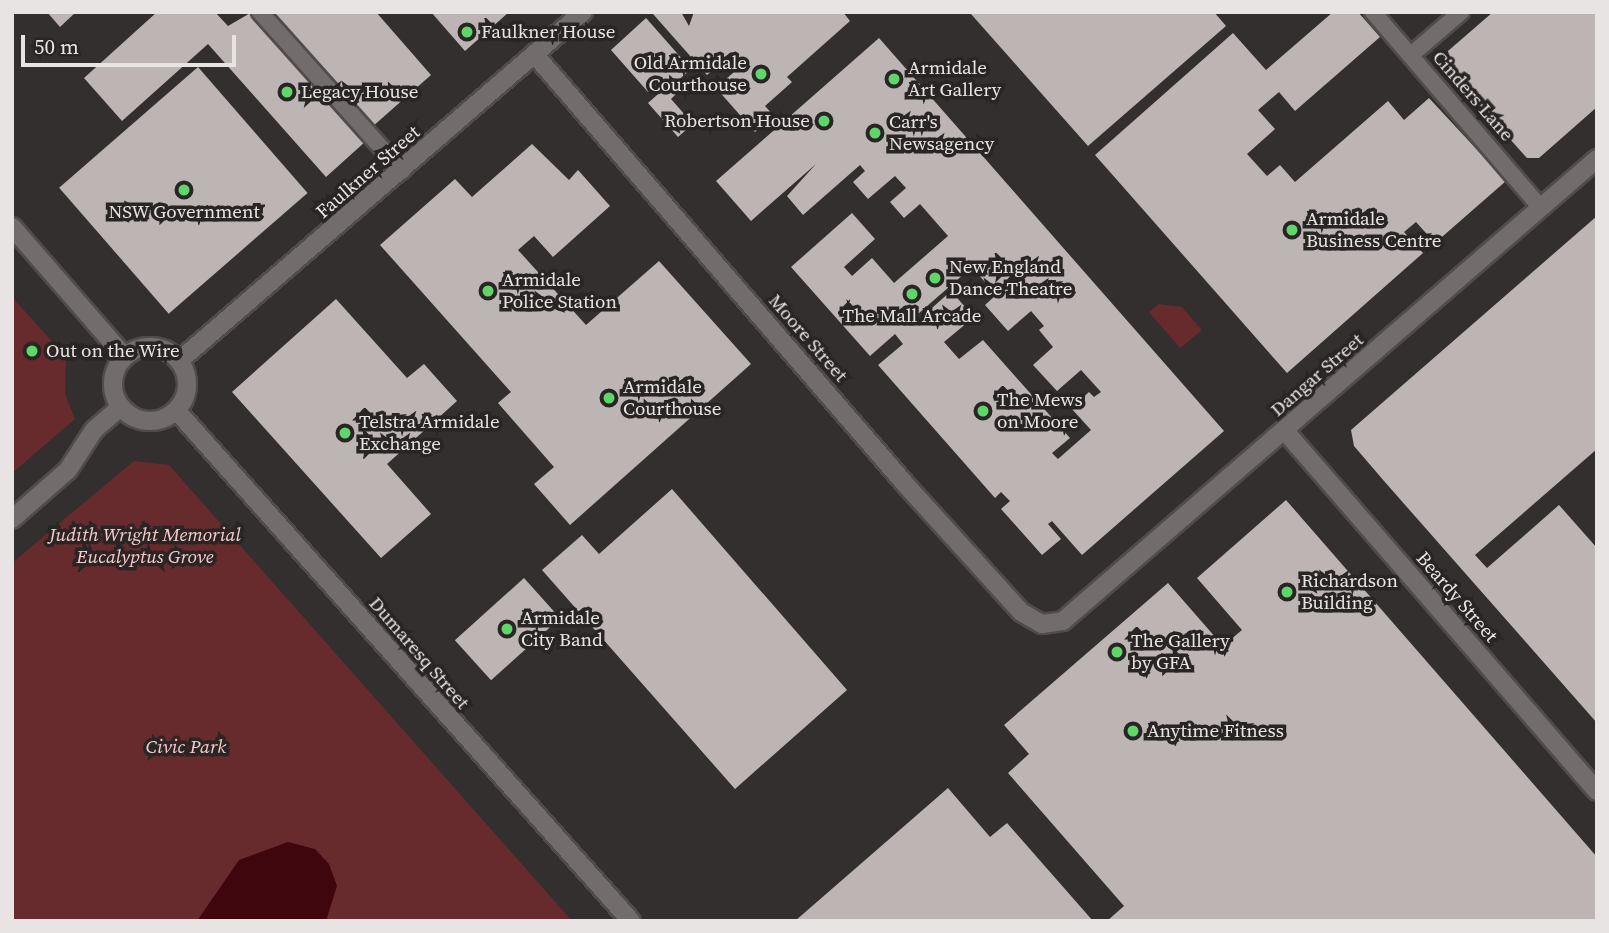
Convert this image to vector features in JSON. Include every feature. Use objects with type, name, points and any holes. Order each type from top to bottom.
[{"type":"street","name":"Faulkner Street","points":[[179,361],[583,12]]},
{"type":"street","name":"Moore Street","points":[[535,55],[1021,612],[1042,624],[1063,621]]},
{"type":"street","name":"Dangar Street","points":[[1063,621],[1597,159]]},
{"type":"street","points":[[12,227],[124,356]]},
{"type":"street","points":[[152,346],[179,361],[187,388],[176,411],[148,422],[120,407],[112,381],[124,356],[152,346]]},
{"type":"street","points":[[12,519],[68,470],[93,430],[120,407]]},
{"type":"street","name":"Dumaresq Street","points":[[176,411],[631,921]]},
{"type":"street","name":"Beardy Street","points":[[1285,431],[1597,791]]},
{"type":"lane","points":[[260,12],[402,171]]},
{"type":"lane","name":"Cinders Lane","points":[[1373,12],[1541,208]]},
{"type":"lane","points":[[1411,55],[1461,12]]},
{"type":"green space","points":[[12,297],[66,357],[65,394],[75,419],[12,473]]},
{"type":"green space","points":[[1159,304],[1182,307],[1202,330],[1180,348],[1149,312]]},
{"type":"green space","name":"Civic Park","points":[[134,461],[169,465],[572,921],[12,921],[12,563]]},
{"type":"shaded area","points":[[288,842],[315,849],[329,864],[337,886],[326,921],[197,921],[239,860]]},
{"type":"building","points":[[47,12],[76,12],[60,27]]},
{"type":"building","points":[[157,12],[215,12],[228,26],[252,12],[366,141],[326,177],[208,44],[122,121],[84,78]]},
{"type":"building","points":[[270,12],[376,12],[431,75],[372,127]]},
{"type":"building","name":"Faulkner House","points":[[431,12],[509,12],[465,51]]},
{"type":"building","name":"Old Armidale Courthouse","points":[[681,12],[689,26],[694,12],[843,12],[850,21],[787,77],[792,82],[765,106],[774,116],[755,132],[716,88],[734,72],[718,53],[721,63],[707,75],[653,14]]},
{"type":"building","points":[[1214,12],[1226,26],[1088,146],[971,14]]},
{"type":"building","points":[[1333,12],[1358,12],[1380,37],[1295,111],[1279,92],[1258,110],[1275,129],[1247,154],[1267,176],[1280,165],[1295,182],[1388,101],[1404,120],[1429,98],[1506,181],[1435,243],[1416,222],[1404,232],[1423,253],[1287,373],[1095,155],[1233,33],[1266,70]]},
{"type":"building","points":[[1493,12],[1597,12],[1597,107],[1539,158],[1527,158],[1451,73],[1448,51]]},
{"type":"building","points":[[646,18],[691,69],[675,83],[680,90],[671,99],[693,124],[678,137],[648,103],[666,87],[661,81],[648,92],[611,50]]},
{"type":"building","points":[[879,38],[1224,431],[1082,555],[1052,521],[1048,524],[1061,539],[1042,555],[1001,509],[1010,501],[1001,492],[995,498],[878,365],[903,344],[895,334],[870,356],[791,267],[852,213],[875,239],[844,267],[852,276],[872,258],[894,283],[948,236],[920,204],[904,218],[890,202],[906,188],[895,176],[868,199],[853,182],[865,171],[860,165],[803,215],[787,196],[816,164],[751,221],[716,181]],"holes":[[[972,267],[996,295],[985,305],[1008,331],[1031,311],[1044,326],[1039,330],[1053,347],[1033,365],[1057,391],[1081,370],[1101,392],[1094,397],[1089,392],[1071,408],[1091,430],[1058,459],[1052,453],[1070,438],[983,340],[959,359],[944,342],[974,317],[951,291],[914,324],[911,320]]]},
{"type":"building","name":"NSW Government","points":[[198,67],[308,193],[169,314],[59,188]]},
{"type":"building","points":[[532,144],[569,180],[578,170],[610,206],[553,257],[534,236],[518,250],[586,325],[659,261],[751,364],[570,525],[534,484],[554,467],[498,403],[511,392],[380,245],[455,179],[472,197]]},
{"type":"building","points":[[1597,216],[1597,449],[1475,555],[1487,568],[1559,505],[1597,548],[1597,723],[1354,446],[1351,430]]},
{"type":"building","name":"Telstra Armidale Exchange","points":[[336,299],[407,378],[424,364],[457,401],[387,464],[431,514],[381,558],[232,392]]},
{"type":"building","points":[[672,489],[847,690],[735,789],[542,570],[582,535],[599,554]]},
{"type":"building","points":[[1286,500],[1597,857],[1597,921],[1107,921],[1124,906],[1008,773],[1029,754],[1004,725],[1168,583],[1223,646],[1242,630],[1197,578]]},
{"type":"building","name":"Armidale City Band","points":[[524,578],[560,618],[491,680],[455,640]]},
{"type":"building","points":[[948,788],[990,837],[1007,823],[1093,921],[795,921]]},
{"type":"place","name":"Faulkner House","points":[[467,32]]},
{"type":"place","name":"Old Armidale Courthouse","points":[[761,74]]},
{"type":"place","name":"Armidale Art Gallery","points":[[894,79]]},
{"type":"place","name":"Legacy House","points":[[287,92]]},
{"type":"place","name":"Robertson House","points":[[824,121]]},
{"type":"place","name":"Carr's Newsagency","points":[[875,133]]},
{"type":"place","name":"NSW Government","points":[[184,190]]},
{"type":"place","name":"Armidale Business Centre","points":[[1292,230]]},
{"type":"place","name":"New England Dance Theatre","points":[[935,278]]},
{"type":"place","name":"Armidale Police Station","points":[[488,291]]},
{"type":"place","name":"The Mall Arcade","points":[[912,294]]},
{"type":"place","name":"Out on the Wire","points":[[32,351]]},
{"type":"place","name":"Armidale Courthouse","points":[[609,398]]},
{"type":"place","name":"The Mews on Moore","points":[[983,411]]},
{"type":"place","name":"Telstra Armidale Exchange","points":[[345,433]]},
{"type":"place","name":"Richardson Building","points":[[1287,592]]},
{"type":"place","name":"Armidale City Band","points":[[507,629]]},
{"type":"place","name":"The Gallery by GFA","points":[[1117,652]]},
{"type":"place","name":"Anytime Fitness","points":[[1133,731]]},
{"type":"park label","name":"Judith Wright Memorial Eucalyptus Grove","points":[[145,546]]}]
